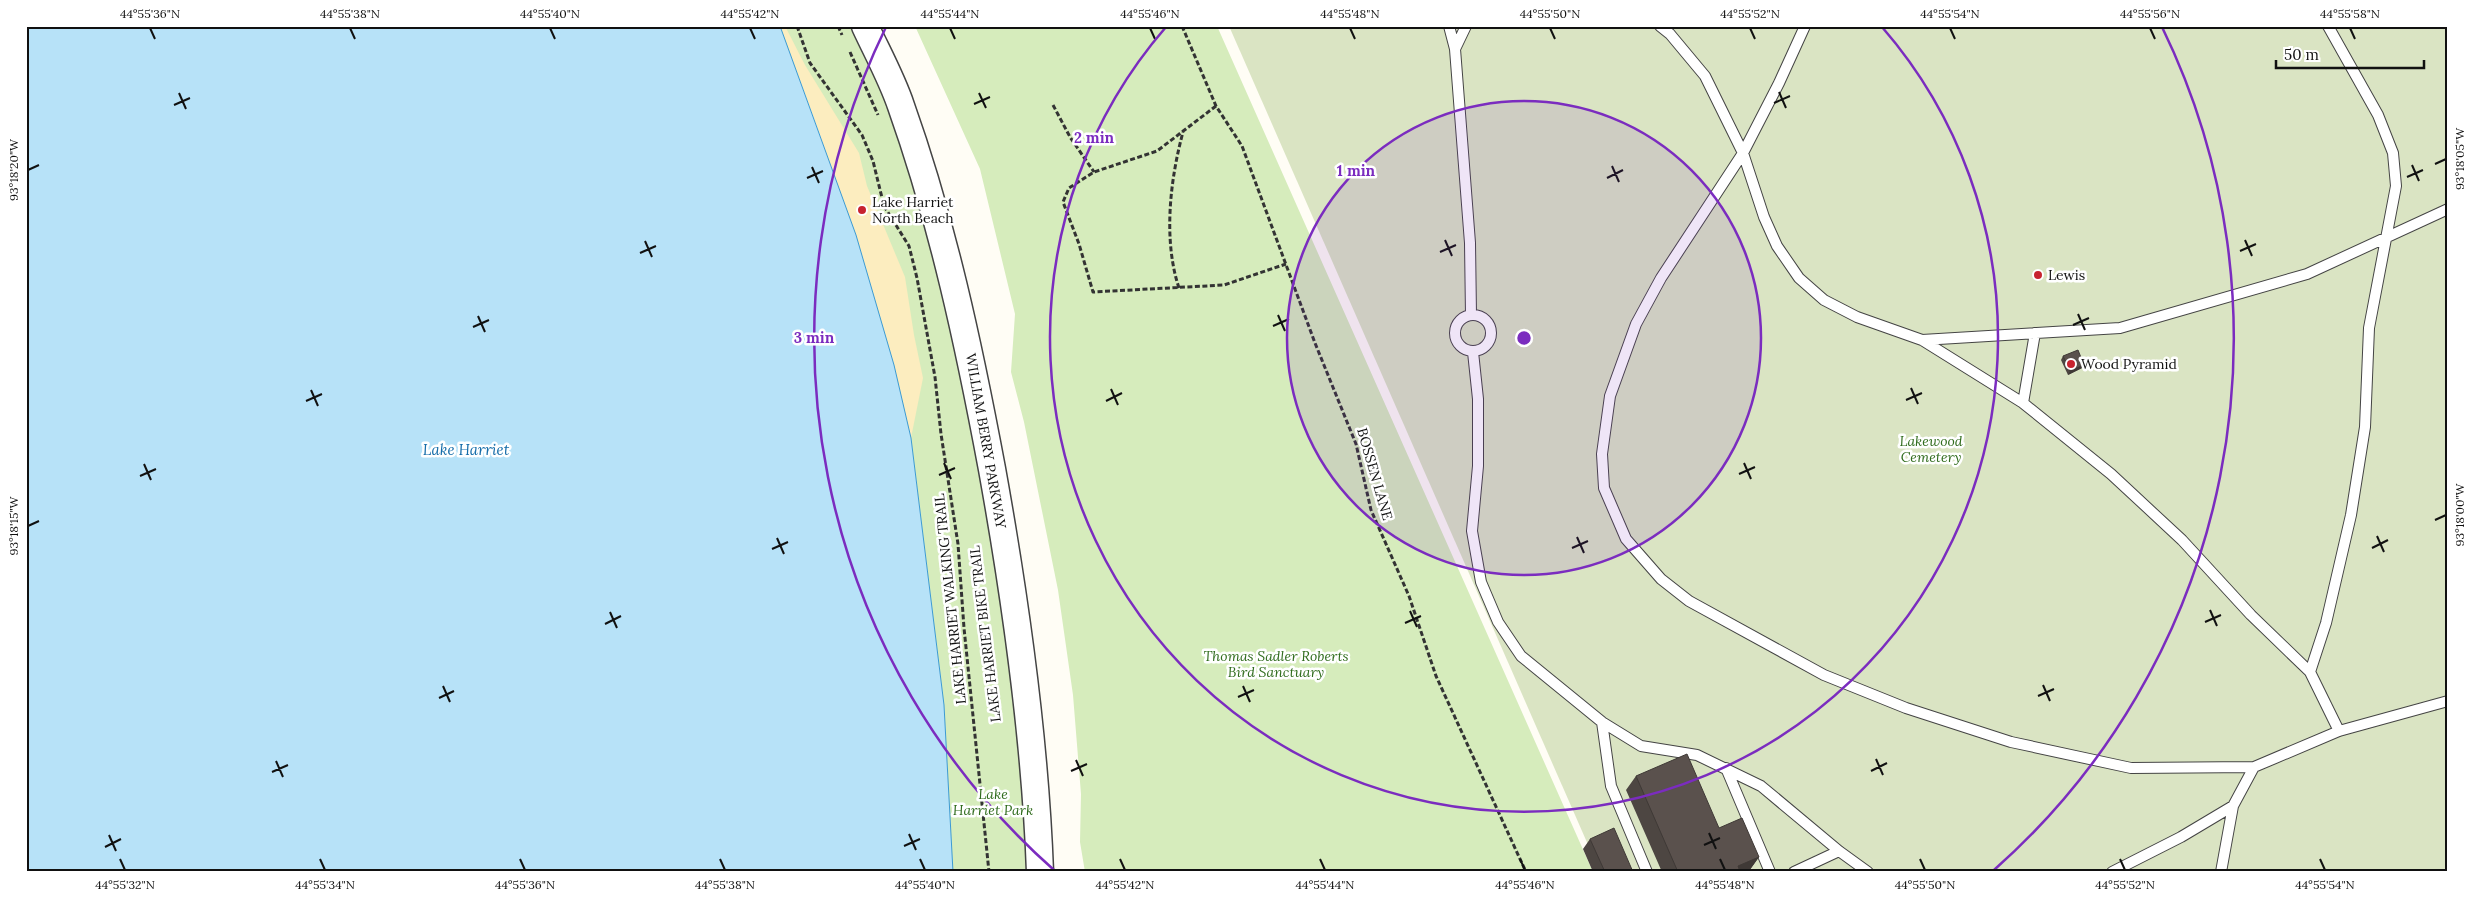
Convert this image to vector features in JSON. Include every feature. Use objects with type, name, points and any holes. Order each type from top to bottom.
[{"type":"street","name":"WILLIAM BERRY PARKWAY","points":[[865,26],[900,103],[935,208],[971,356],[1009,566],[1023,664],[1038,798],[1040,872]]},
{"type":"lane","points":[[1449,26],[1455,49],[1470,243],[1471,315]]},
{"type":"lane","points":[[1455,49],[1466,26]]},
{"type":"lane","points":[[1660,26],[1670,34],[1705,76],[1743,153],[1764,217],[1777,246],[1799,278],[1824,300],[1857,318],[1922,340],[2023,403],[2111,474],[2182,540],[2251,615],[2310,672],[2339,731]]},
{"type":"lane","points":[[1805,26],[1779,83],[1743,153],[1661,278],[1636,324],[1610,396],[1602,454],[1604,488],[1626,539],[1661,579],[1689,602],[1824,675],[1906,708],[2011,742],[2131,768],[2254,766],[2339,731],[2448,701]]},
{"type":"lane","points":[[2310,672],[2326,622],[2351,515],[2364,427],[2369,328],[2396,186],[2393,152],[2378,115],[2328,26]]},
{"type":"lane","points":[[1922,340],[2120,328],[2306,274],[2386,236],[2448,210]]},
{"type":"lane","points":[[1471,315],[1483,318],[1491,326],[1492,332],[1485,348],[1473,352],[1462,348],[1456,337],[1457,325],[1460,320],[1471,315]]},
{"type":"lane","points":[[2023,403],[2035,332]]},
{"type":"lane","points":[[1473,352],[1478,399],[1478,466],[1472,531],[1481,582],[1498,622],[1520,656],[1602,722],[1641,746],[1697,754],[1762,786],[1839,851],[1868,872]]},
{"type":"lane","points":[[1602,722],[1611,786],[1647,872]]},
{"type":"lane","points":[[2222,872],[2233,806],[2254,766]]},
{"type":"lane","points":[[1726,768],[1770,872]]},
{"type":"lane","points":[[2112,872],[2181,837],[2233,806]]},
{"type":"lane","points":[[1794,872],[1839,851]]},
{"type":"path","name":"LAKE HARRIET WALKING TRAIL","points":[[797,26],[810,63],[862,135],[873,161],[884,206],[909,246],[917,278],[935,377],[941,434],[958,544],[964,628],[989,872]]},
{"type":"path","points":[[838,26],[881,123]]},
{"type":"path","name":"BOSSEN LANE","points":[[1182,26],[1216,106],[1242,146],[1356,444],[1371,510],[1409,596],[1436,676],[1526,872]]},
{"type":"path","points":[[1053,105],[1070,137],[1094,172]]},
{"type":"path","points":[[1216,106],[1157,151],[1094,172],[1070,188],[1062,202],[1079,244],[1093,292],[1224,285],[1286,264]]},
{"type":"path","points":[[1179,288],[1172,267],[1171,213],[1176,160],[1183,132]]},
{"type":"green space","name":"Lake Harriet Park","points":[[780,26],[865,26],[971,357],[1040,872],[953,872],[944,705],[911,438],[894,365],[873,291],[838,182]]},
{"type":"green space","name":"Thomas Sadler Roberts Bird Sanctuary","points":[[915,26],[1217,26],[1593,872],[1085,872],[1080,842],[1081,794],[1073,695],[1058,590],[1024,422],[1011,372],[1015,314],[980,169]]},
{"type":"green space","name":"Lakewood Cemetery","points":[[1229,26],[2448,26],[2448,872],[1600,872]]},
{"type":"sand","name":"Lake Harriet North Beach","points":[[780,26],[785,26],[805,65],[859,153],[867,186],[905,277],[923,378],[911,438],[884,333],[852,230]]},
{"type":"water","name":"Lake Harriet","points":[[26,26],[780,26],[856,235],[894,365],[911,438],[944,705],[953,872],[26,872]]},
{"type":"building","name":"Wood Pyramid","points":[[2078,350],[2084,365],[2070,371],[2063,356]]},
{"type":"building","points":[[1687,754],[1719,828],[1742,818],[1759,857],[1738,866],[1740,872],[1678,872],[1636,776]]},
{"type":"building","points":[[1614,828],[1633,872],[1605,872],[1590,839]]},
{"type":"place","name":"Lake Harriet North Beach","points":[[862,210]]},
{"type":"place","name":"Lewis","points":[[2038,275]]},
{"type":"place","name":"Wood Pyramid","points":[[2071,364]]}]
